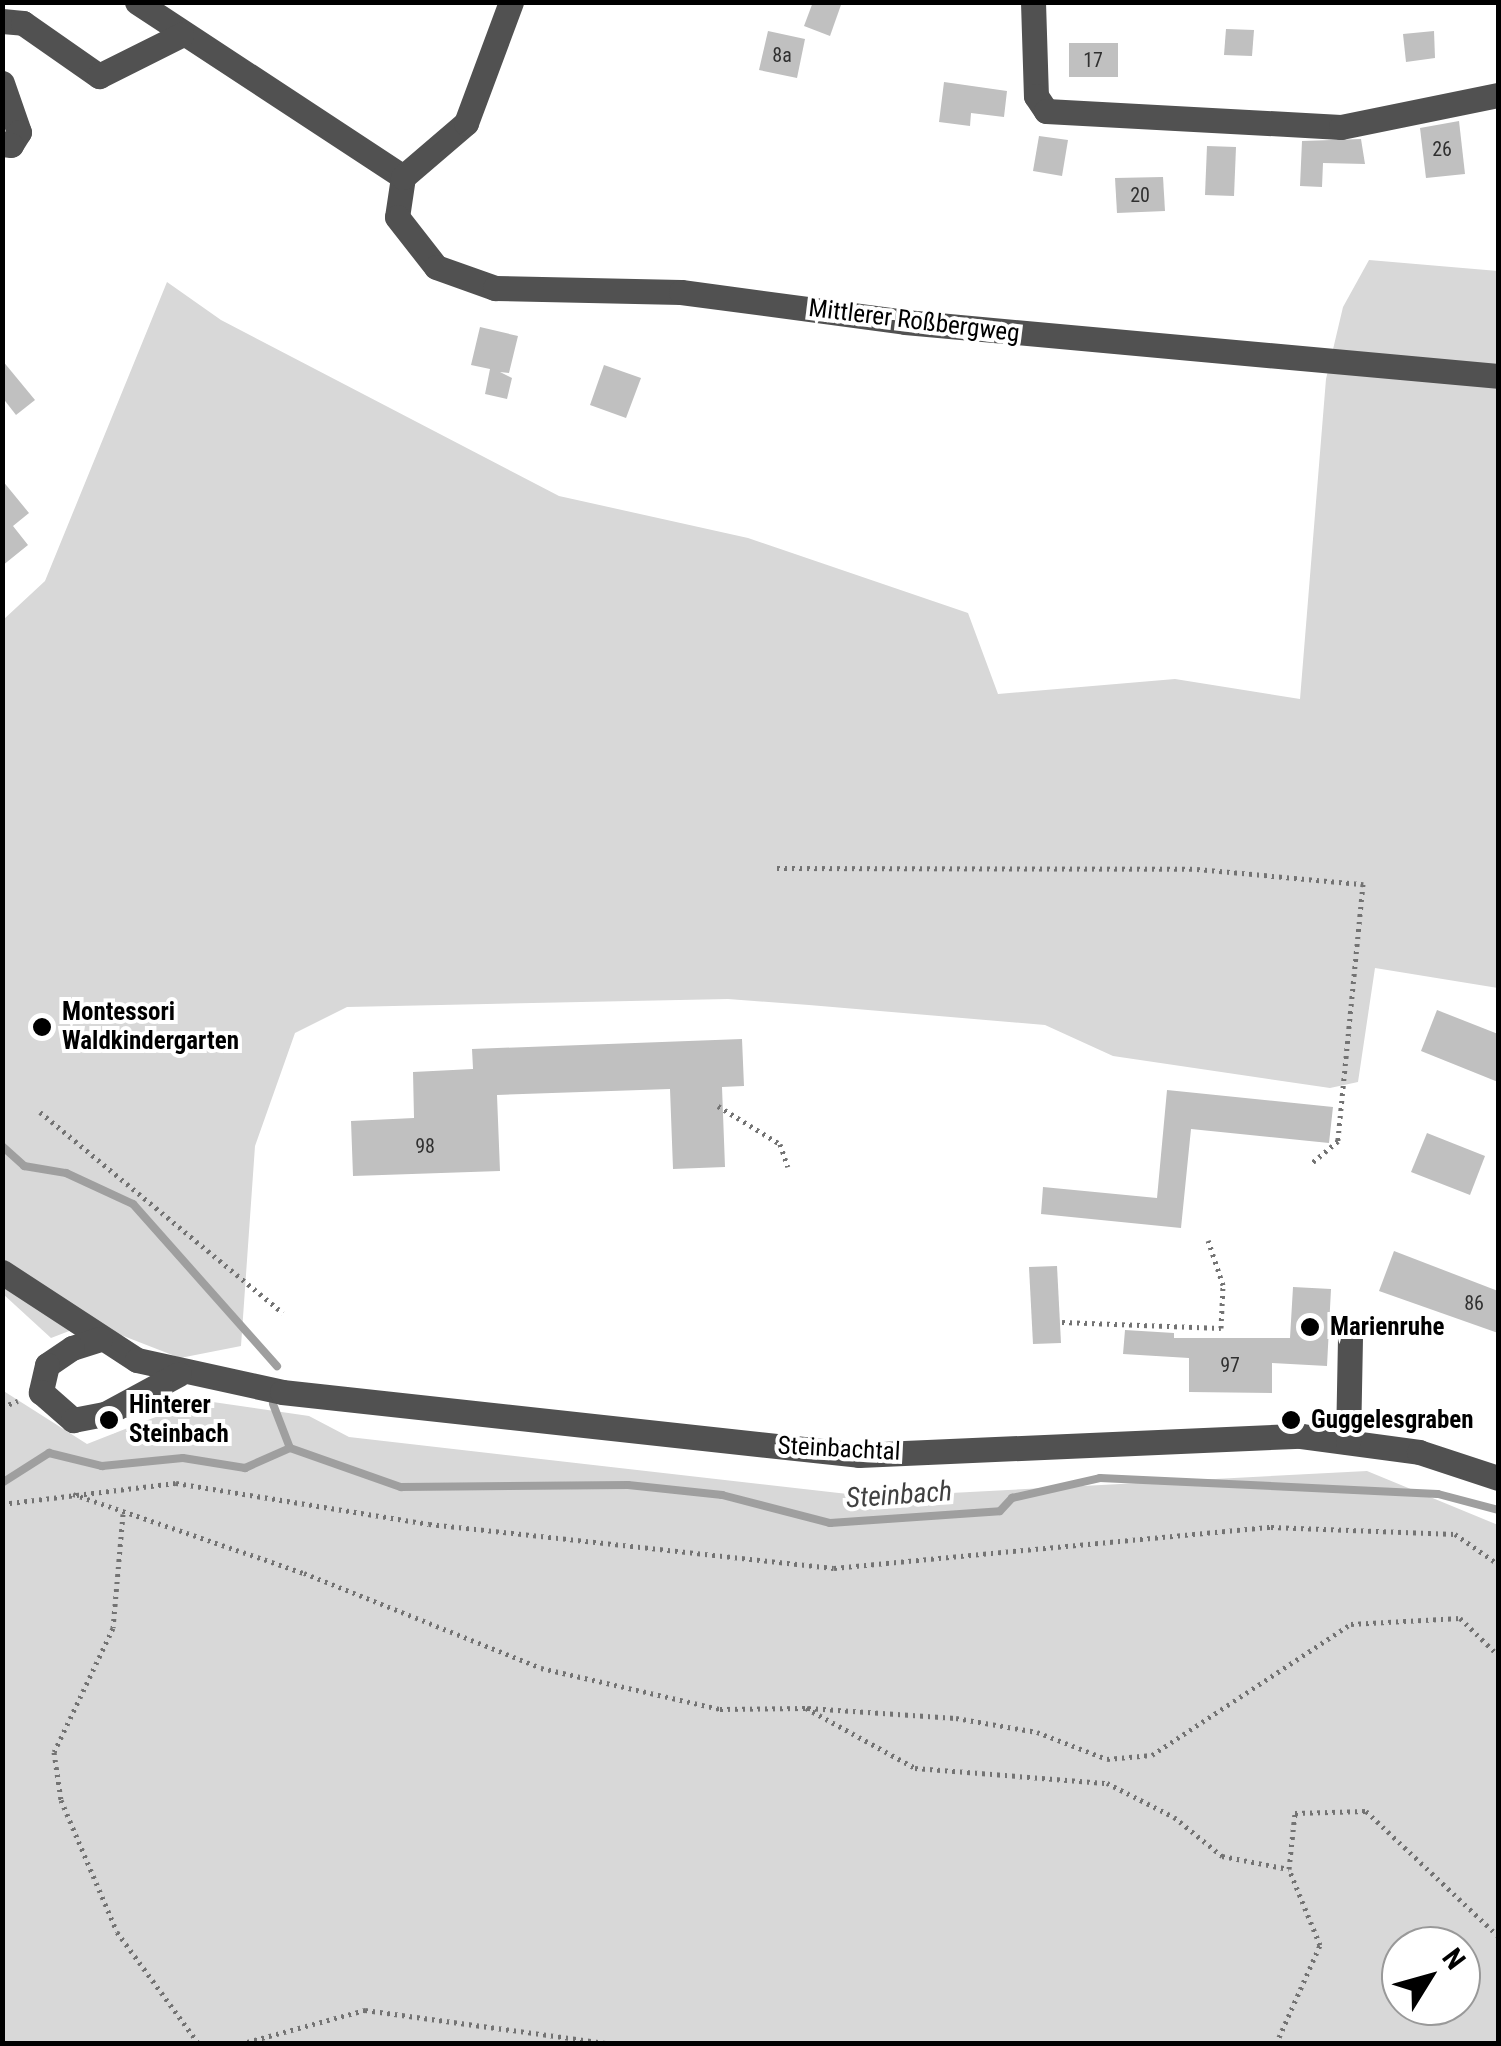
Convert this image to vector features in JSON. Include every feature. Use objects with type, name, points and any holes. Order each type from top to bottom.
[{"type":"street","points":[[138,2],[182,35],[403,177],[466,123],[511,2]]},
{"type":"street","points":[[1033,2],[1036,96],[1046,110],[1341,127],[1498,95]]},
{"type":"street","points":[[2,21],[22,23],[99,76],[182,35]]},
{"type":"street","points":[[2,82],[19,132],[11,145],[2,144]]},
{"type":"street","name":"Mittlerer Roßbergweg","points":[[403,177],[396,217],[436,266],[496,288],[681,292],[905,322],[1498,376]]},
{"type":"street","name":"Steinbachtal","points":[[2,1272],[100,1339],[179,1374],[282,1392],[859,1456],[1301,1436],[1419,1452],[1498,1478]]},
{"type":"street","points":[[1348,1442],[1350,1338]]},
{"type":"street","points":[[100,1339],[72,1348],[47,1366],[42,1392],[74,1420],[105,1414],[179,1374]]},
{"type":"path","points":[[777,868],[1197,869],[1362,884],[1338,1141],[1312,1163]]},
{"type":"path","points":[[718,1106],[780,1144],[788,1167]]},
{"type":"path","points":[[40,1112],[283,1313]]},
{"type":"path","points":[[1062,1322],[1221,1328],[1223,1285],[1208,1240]]},
{"type":"path","points":[[2,1504],[68,1492],[176,1483],[429,1524],[834,1568],[1271,1528],[1455,1534],[1498,1564]]},
{"type":"path","points":[[68,1492],[304,1573],[542,1668],[720,1710],[806,1708],[956,1718],[1037,1732],[1107,1760],[1152,1755],[1351,1624],[1460,1618],[1498,1655]]},
{"type":"path","points":[[123,1513],[113,1628],[54,1752],[61,1800],[116,1932],[199,2044]]},
{"type":"path","points":[[806,1708],[914,1768],[1106,1783],[1174,1817],[1222,1856],[1289,1869]]},
{"type":"path","points":[[1276,2044],[1320,1945],[1289,1869],[1295,1814],[1366,1811],[1498,1936]]},
{"type":"path","points":[[240,2044],[366,2010],[613,2044]]},
{"type":"shaded area","points":[[1369,260],[1498,271],[1498,988],[1375,968],[1358,1082],[1330,1088],[1113,1056],[1045,1025],[809,1005],[728,999],[347,1007],[295,1033],[255,1146],[241,1346],[180,1358],[90,1323],[51,1338],[3,1294],[3,620],[45,581],[167,282],[221,320],[559,496],[748,538],[968,613],[998,694],[1175,679],[1300,699],[1326,379],[1343,307]]},
{"type":"shaded area","points":[[2,1390],[87,1444],[199,1400],[309,1416],[349,1437],[874,1497],[1367,1471],[1498,1525],[1498,2043],[3,2043]]},
{"type":"building","points":[[813,2],[842,2],[830,36],[804,26]]},
{"type":"building","points":[[1226,29],[1254,30],[1252,56],[1224,55]]},
{"type":"building","points":[[768,31],[805,39],[797,78],[759,70]]},
{"type":"building","points":[[1434,31],[1435,58],[1406,62],[1403,34]]},
{"type":"building","points":[[1069,43],[1118,43],[1118,77],[1069,77]]},
{"type":"building","points":[[944,82],[1007,91],[1004,117],[971,113],[970,126],[939,122]]},
{"type":"building","points":[[1459,121],[1465,174],[1426,178],[1420,128]]},
{"type":"building","points":[[1039,136],[1068,140],[1062,176],[1033,171]]},
{"type":"building","points":[[1361,139],[1365,164],[1323,163],[1322,187],[1300,186],[1302,141]]},
{"type":"building","points":[[1207,146],[1236,147],[1234,196],[1205,195]]},
{"type":"building","points":[[1163,177],[1165,211],[1117,213],[1115,178]]},
{"type":"building","points":[[480,327],[518,336],[509,373],[500,372],[512,378],[507,399],[485,394],[490,369],[471,365]]},
{"type":"building","points":[[2,360],[35,400],[16,415],[2,397]]},
{"type":"building","points":[[604,365],[641,378],[626,418],[590,405]]},
{"type":"building","points":[[2,480],[29,513],[13,526],[28,545],[2,566]]},
{"type":"building","points":[[1437,1010],[1498,1034],[1498,1082],[1421,1051]]},
{"type":"building","points":[[742,1039],[744,1086],[722,1087],[725,1167],[673,1169],[670,1089],[497,1095],[500,1171],[353,1176],[351,1121],[414,1118],[413,1072],[473,1069],[472,1049]]},
{"type":"building","points":[[1167,1090],[1333,1107],[1329,1143],[1191,1129],[1181,1228],[1041,1214],[1043,1187],[1157,1198]]},
{"type":"building","points":[[1427,1133],[1485,1156],[1470,1195],[1411,1172]]},
{"type":"building","points":[[1394,1251],[1498,1291],[1498,1333],[1379,1291]]},
{"type":"building","points":[[1057,1266],[1061,1343],[1033,1344],[1029,1267]]},
{"type":"building","points":[[1293,1287],[1331,1289],[1327,1366],[1272,1363],[1272,1393],[1189,1392],[1189,1358],[1123,1354],[1125,1330],[1174,1333],[1174,1338],[1290,1338]]},
{"type":"waterway","name":"Steinbach","points":[[2,1146],[24,1166],[66,1173],[133,1204],[277,1366]]},
{"type":"waterway","name":"Steinbach","points":[[273,1404],[290,1448],[401,1487],[628,1485],[722,1495],[830,1523],[1000,1511],[1012,1498],[1100,1478],[1438,1494],[1498,1510]]},
{"type":"waterway","points":[[2,1483],[49,1453],[102,1466],[183,1458],[245,1468],[290,1448]]},
{"type":"place","name":"Montessori Waldkindergarten","points":[[42,1027]]},
{"type":"place","name":"Marienruhe","points":[[1310,1327]]},
{"type":"place","name":"Hinterer Steinbach","points":[[109,1420]]},
{"type":"place","name":"Guggelesgraben","points":[[1291,1420]]}]
